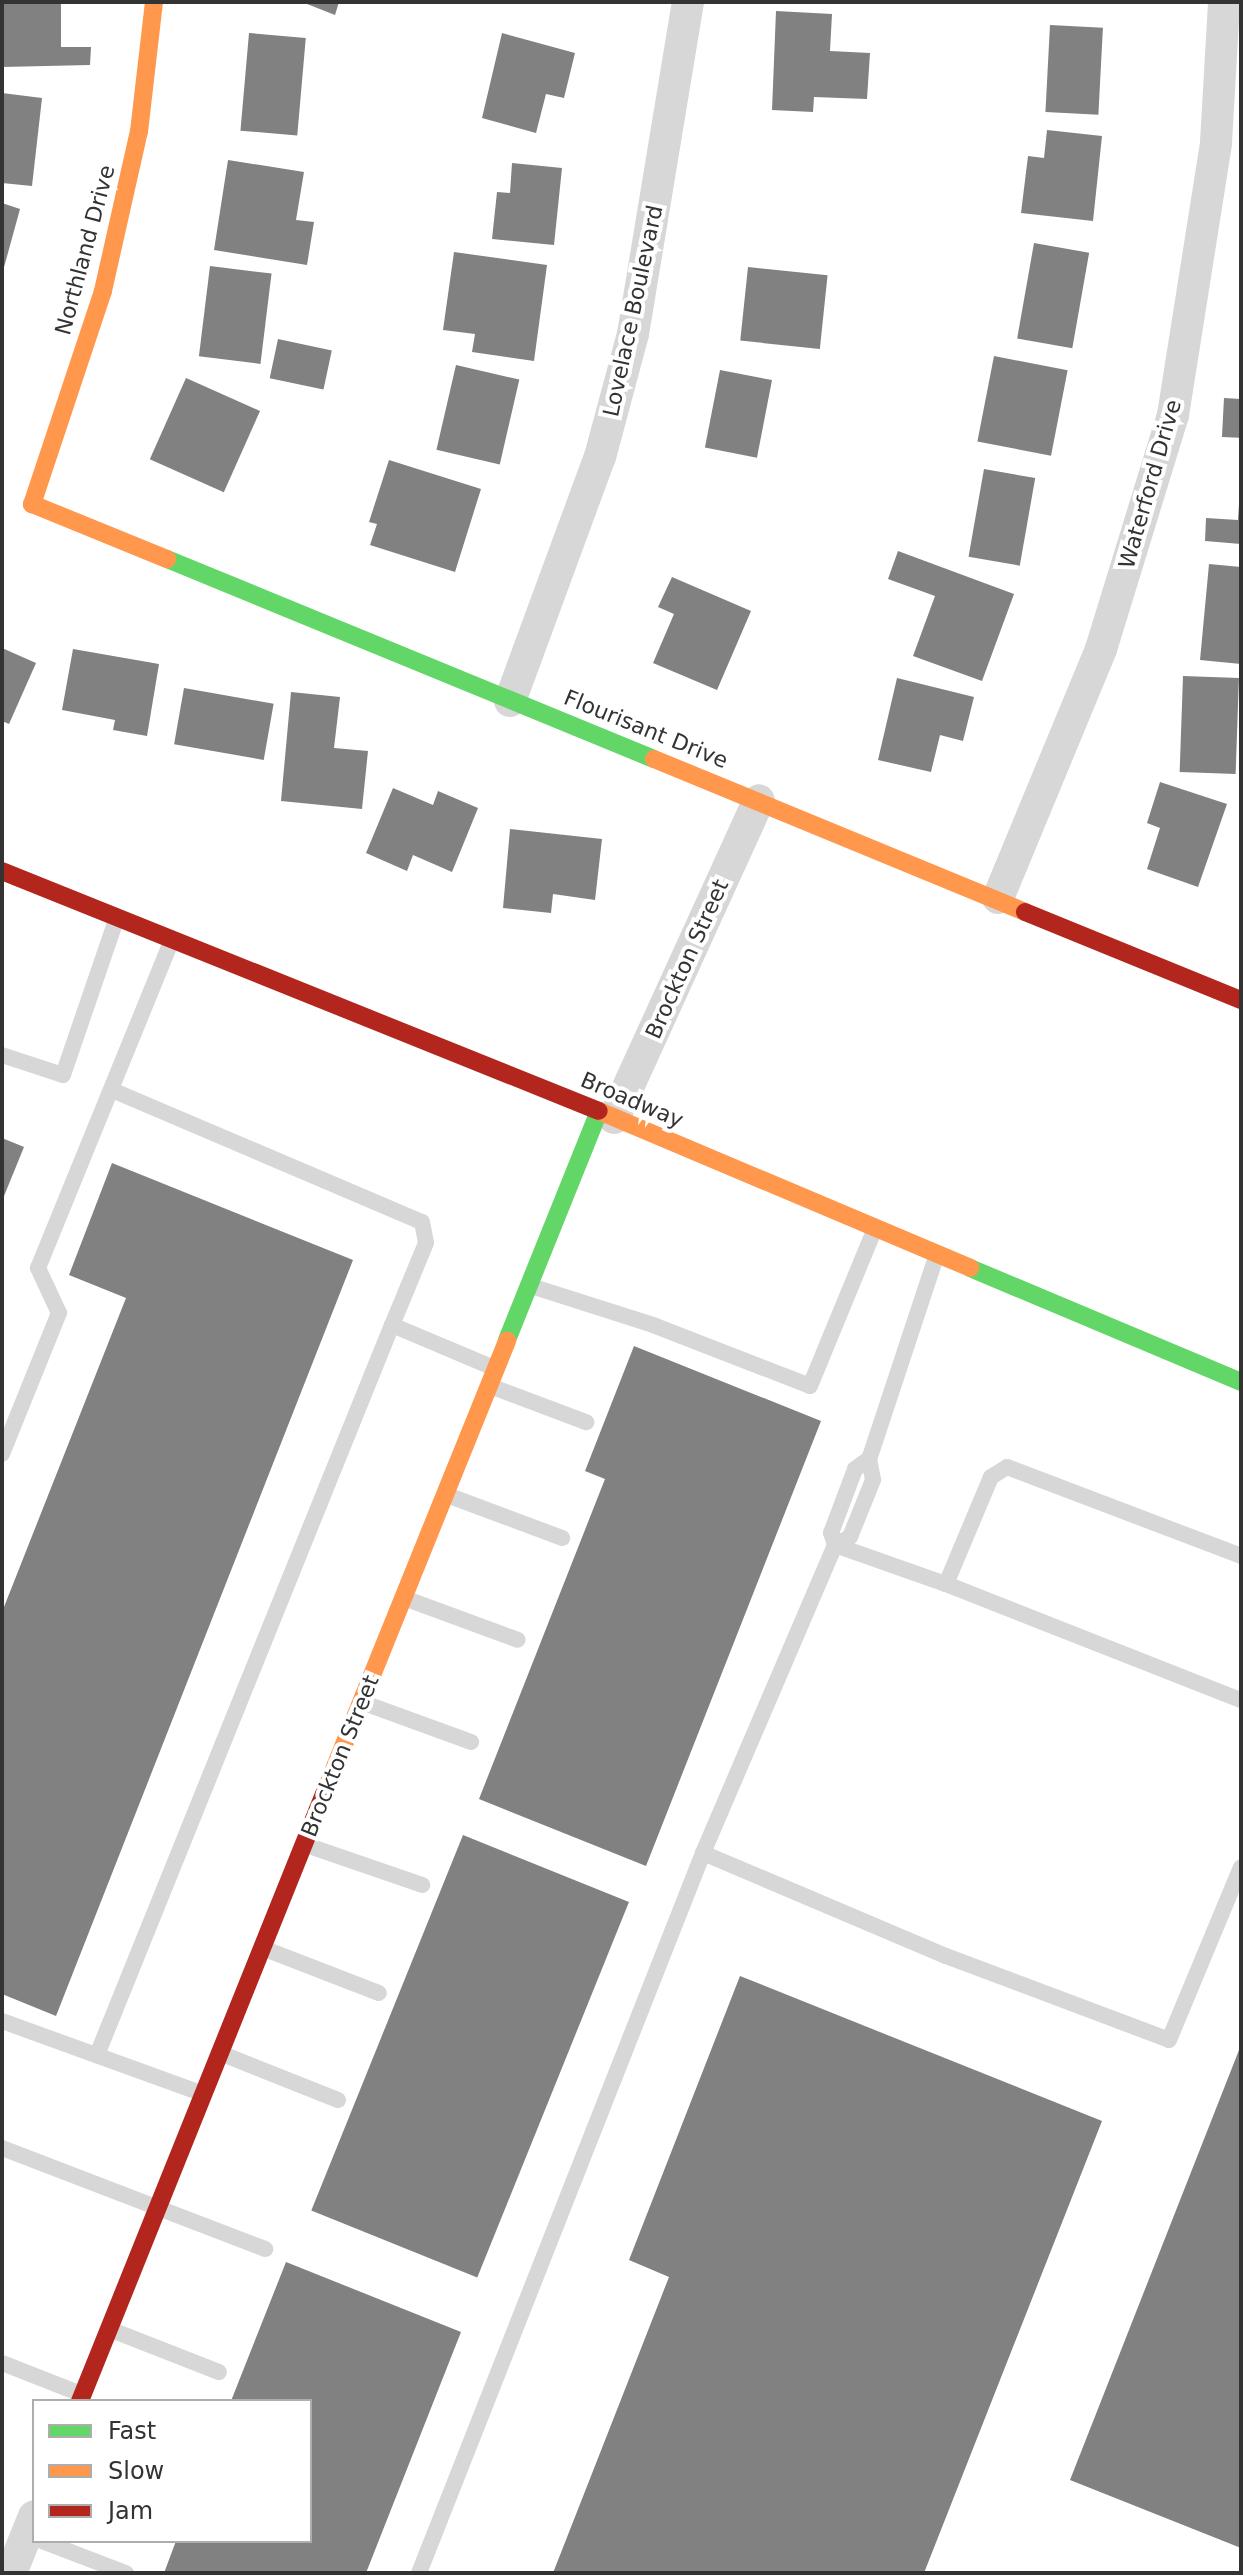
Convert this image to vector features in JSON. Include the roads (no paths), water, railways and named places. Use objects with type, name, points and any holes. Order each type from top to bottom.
[{"type":"street","name":"Northland Drive","points":[[32,504],[103,291],[139,131],[154,2]]},
{"type":"street","name":"Lovelace Boulevard","points":[[510,701],[600,457],[633,334],[688,2]]},
{"type":"street","name":"Waterford Drive","points":[[998,898],[1101,649],[1173,415],[1216,142],[1224,2]]},
{"type":"street","name":"Flourisant Drive","points":[[32,504],[1241,1000]]},
{"type":"street","name":"Brockton Street","points":[[81,2398],[529,1285],[607,1114],[759,800]]},
{"type":"street","name":"Broadway","points":[[2,871],[171,942],[607,1114],[1241,1382]]},
{"type":"street","points":[[11,2573],[32,2536]]},
{"type":"lane","points":[[2,1055],[63,1075],[117,919]]},
{"type":"lane","points":[[2,1454],[59,1313],[38,1268],[171,942]]},
{"type":"lane","points":[[97,2055],[426,1243],[422,1222],[112,1090]]},
{"type":"lane","points":[[529,1285],[653,1325],[810,1386],[875,1228]]},
{"type":"lane","points":[[419,2573],[703,1853],[835,1545],[850,1537],[873,1480],[869,1459],[937,1254]]},
{"type":"lane","points":[[392,1325],[586,1422]]},
{"type":"lane","points":[[946,1584],[991,1477],[1007,1467],[1241,1556]]},
{"type":"lane","points":[[445,1494],[562,1538]]},
{"type":"lane","points":[[835,1545],[946,1584],[1241,1700]]},
{"type":"lane","points":[[404,1598],[518,1640]]},
{"type":"lane","points":[[362,1702],[471,1742]]},
{"type":"lane","points":[[304,1844],[422,1885]]},
{"type":"lane","points":[[703,1853],[946,1956],[1169,2040],[1241,1867]]},
{"type":"lane","points":[[263,1948],[379,1993]]},
{"type":"lane","points":[[2,2021],[204,2094]]},
{"type":"lane","points":[[220,2053],[338,2100]]},
{"type":"lane","points":[[2,2148],[265,2249]]},
{"type":"lane","points":[[109,2329],[219,2372]]},
{"type":"lane","points":[[2,2363],[81,2398]]},
{"type":"lane","points":[[59,2543],[126,2573]]}]
